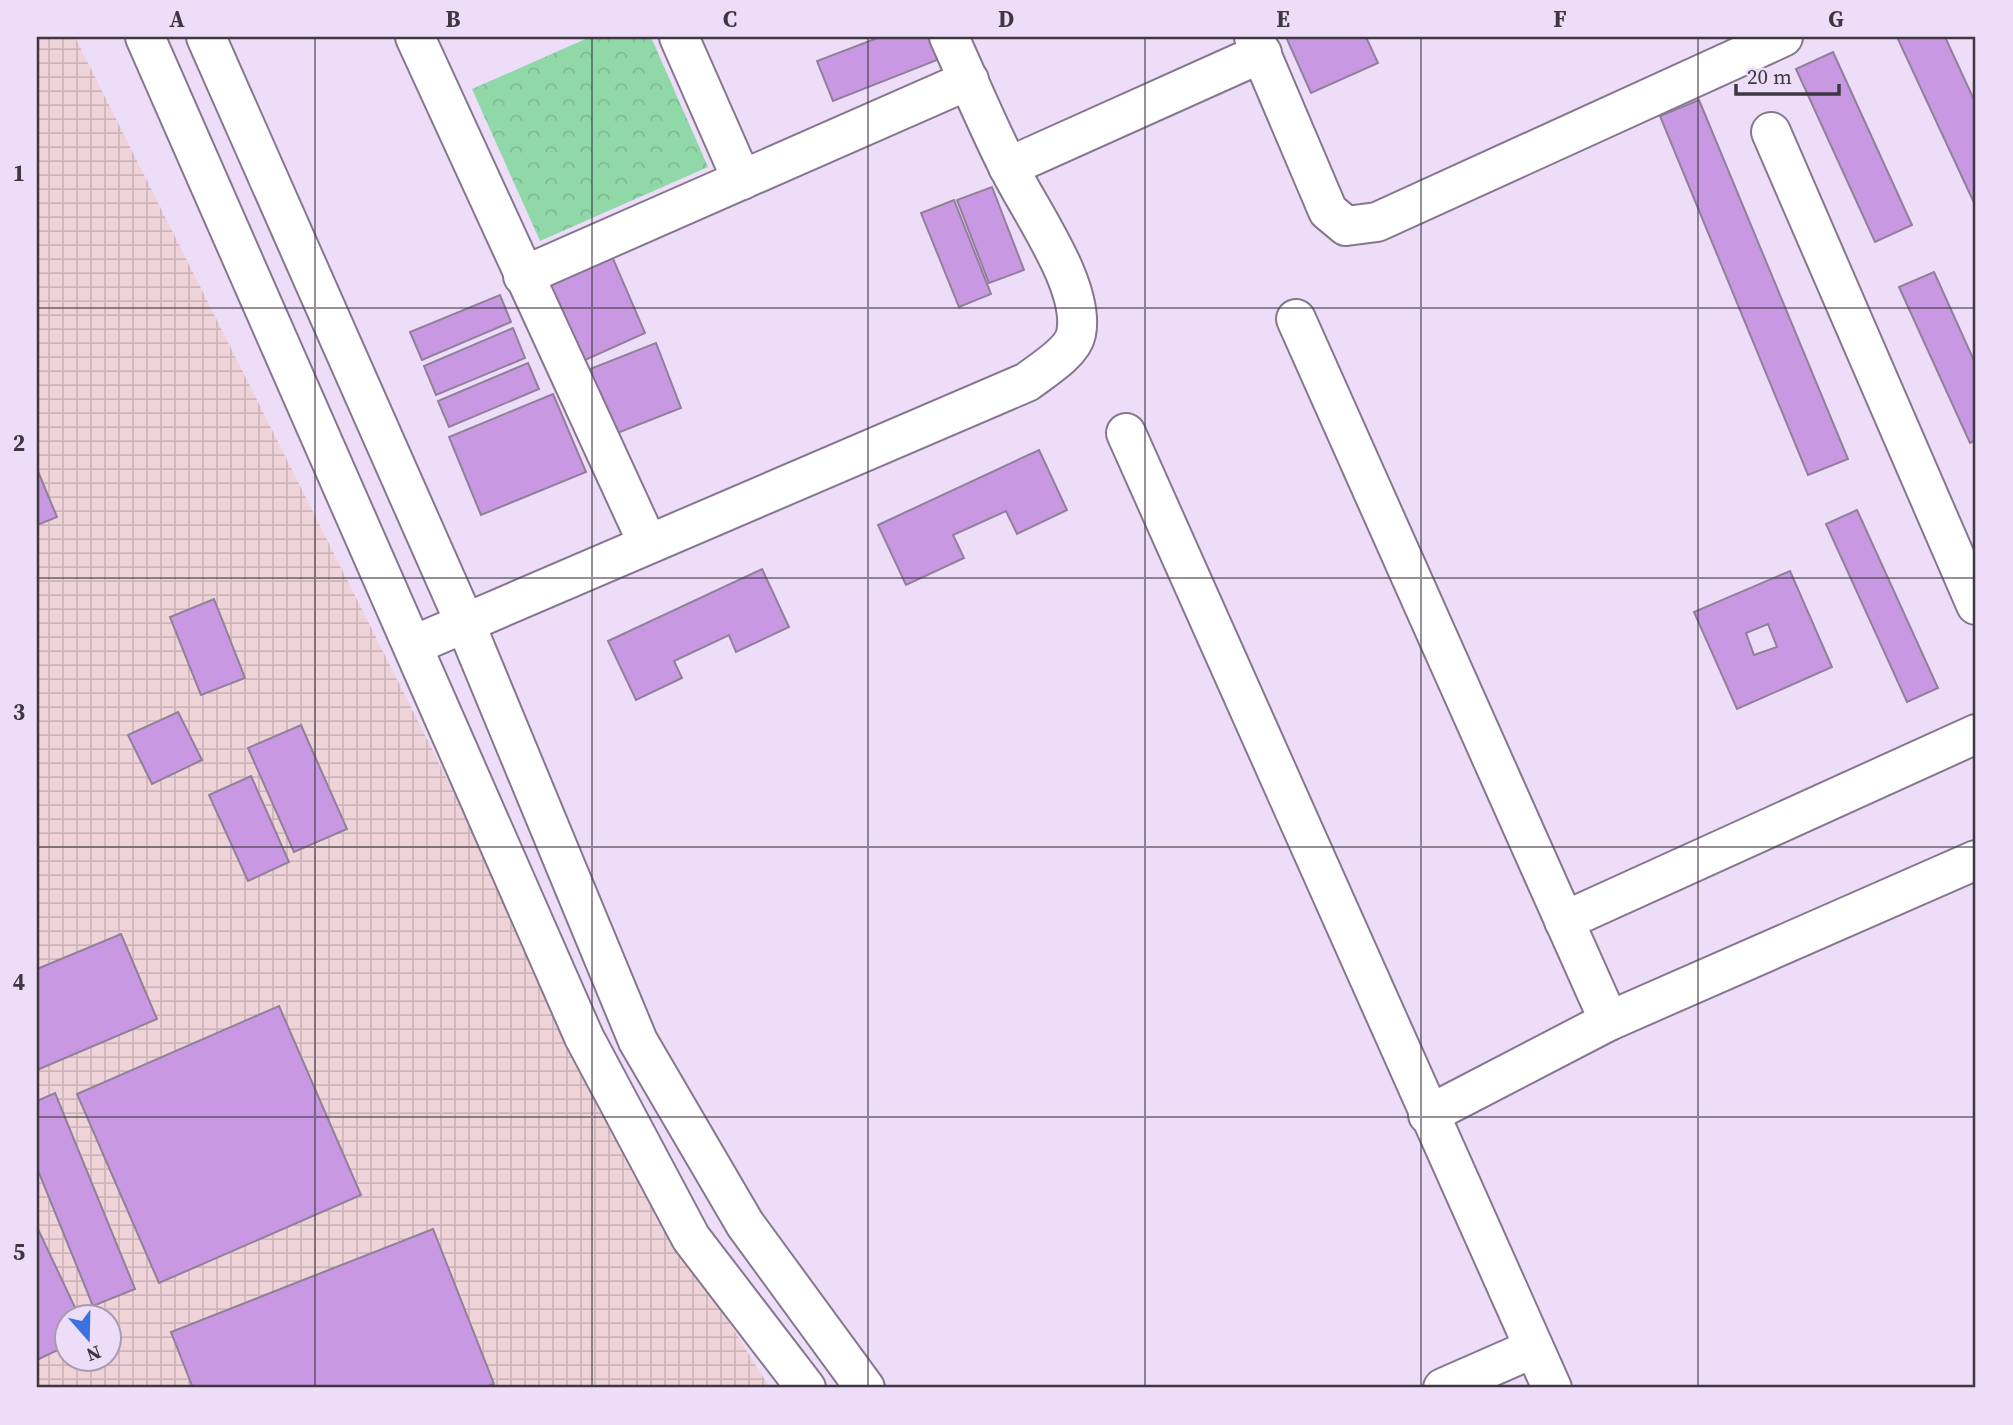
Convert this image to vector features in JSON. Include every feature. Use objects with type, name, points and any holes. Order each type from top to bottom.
[{"type":"street","points":[[145,37],[584,1037],[691,1238],[806,1388]]},
{"type":"street","points":[[206,37],[465,623],[638,1041],[745,1224],[865,1388]]},
{"type":"street","points":[[415,37],[648,544]]},
{"type":"street","points":[[680,37],[742,180]]},
{"type":"street","points":[[414,645],[1027,382],[1057,359],[1076,337],[1077,312],[1066,278],[1008,167],[949,37]]},
{"type":"street","points":[[1008,167],[1258,45],[1328,211],[1346,226],[1377,222],[1783,37]]},
{"type":"street","points":[[523,276],[969,80]]},
{"type":"street","points":[[1772,132],[1976,605]]},
{"type":"street","points":[[1296,319],[1609,1021]]},
{"type":"street","points":[[1126,433],[1532,1349],[1552,1388]]},
{"type":"street","points":[[1564,921],[1976,734]]},
{"type":"street","points":[[1428,1115],[1609,1021],[1976,860]]},
{"type":"street","points":[[1443,1388],[1532,1349]]},
{"type":"shaded area","points":[[37,37],[75,37],[680,1244],[770,1388],[37,1388]]},
{"type":"green space","points":[[590,37],[651,37],[708,167],[540,241],[472,89]]},
{"type":"building","points":[[880,37],[934,37],[942,58],[833,101],[817,61]]},
{"type":"building","points":[[1286,37],[1366,37],[1378,63],[1311,93]]},
{"type":"building","points":[[1897,37],[1945,37],[1976,104],[1976,207]]},
{"type":"building","points":[[1833,52],[1912,225],[1875,242],[1796,69]]},
{"type":"building","points":[[1699,100],[1848,459],[1808,475],[1660,116]]},
{"type":"building","points":[[992,187],[1024,270],[989,283],[957,200]]},
{"type":"building","points":[[954,200],[991,294],[959,307],[921,213]]},
{"type":"building","points":[[608,247],[645,333],[583,361],[545,274]]},
{"type":"building","points":[[1934,272],[1976,365],[1976,440],[1970,443],[1899,287]]},
{"type":"building","points":[[500,295],[511,322],[422,360],[410,332]]},
{"type":"building","points":[[513,328],[525,358],[436,395],[424,366]]},
{"type":"building","points":[[656,343],[681,408],[615,434],[590,369]]},
{"type":"building","points":[[528,363],[539,389],[449,427],[438,401]]},
{"type":"building","points":[[553,394],[586,472],[481,515],[449,437]]},
{"type":"building","points":[[1039,450],[1067,510],[1017,534],[1006,511],[953,535],[964,558],[906,585],[878,525]]},
{"type":"building","points":[[37,469],[57,517],[37,525]]},
{"type":"building","points":[[1857,510],[1938,688],[1907,702],[1826,524]]},
{"type":"building","points":[[762,569],[789,627],[736,652],[729,635],[674,661],[682,678],[636,700],[608,641]]},
{"type":"building","points":[[1790,571],[1832,667],[1737,709],[1694,612]],"holes":[[[1768,624],[1777,647],[1754,655],[1746,633]]]},
{"type":"building","points":[[214,599],[245,678],[201,695],[170,617]]},
{"type":"building","points":[[178,712],[202,760],[152,784],[128,735]]},
{"type":"building","points":[[301,725],[347,829],[294,852],[248,748]]},
{"type":"building","points":[[251,776],[289,862],[248,881],[209,795]]},
{"type":"building","points":[[121,934],[157,1019],[37,1070],[37,969]]},
{"type":"building","points":[[279,1006],[361,1195],[159,1283],[77,1094]]},
{"type":"building","points":[[55,1093],[135,1289],[103,1302],[91,1302],[37,1168],[37,1101]]},
{"type":"building","points":[[37,1227],[72,1302],[52,1302],[52,1353],[37,1360]]},
{"type":"building","points":[[433,1229],[494,1384],[483,1388],[193,1388],[171,1332]]}]
